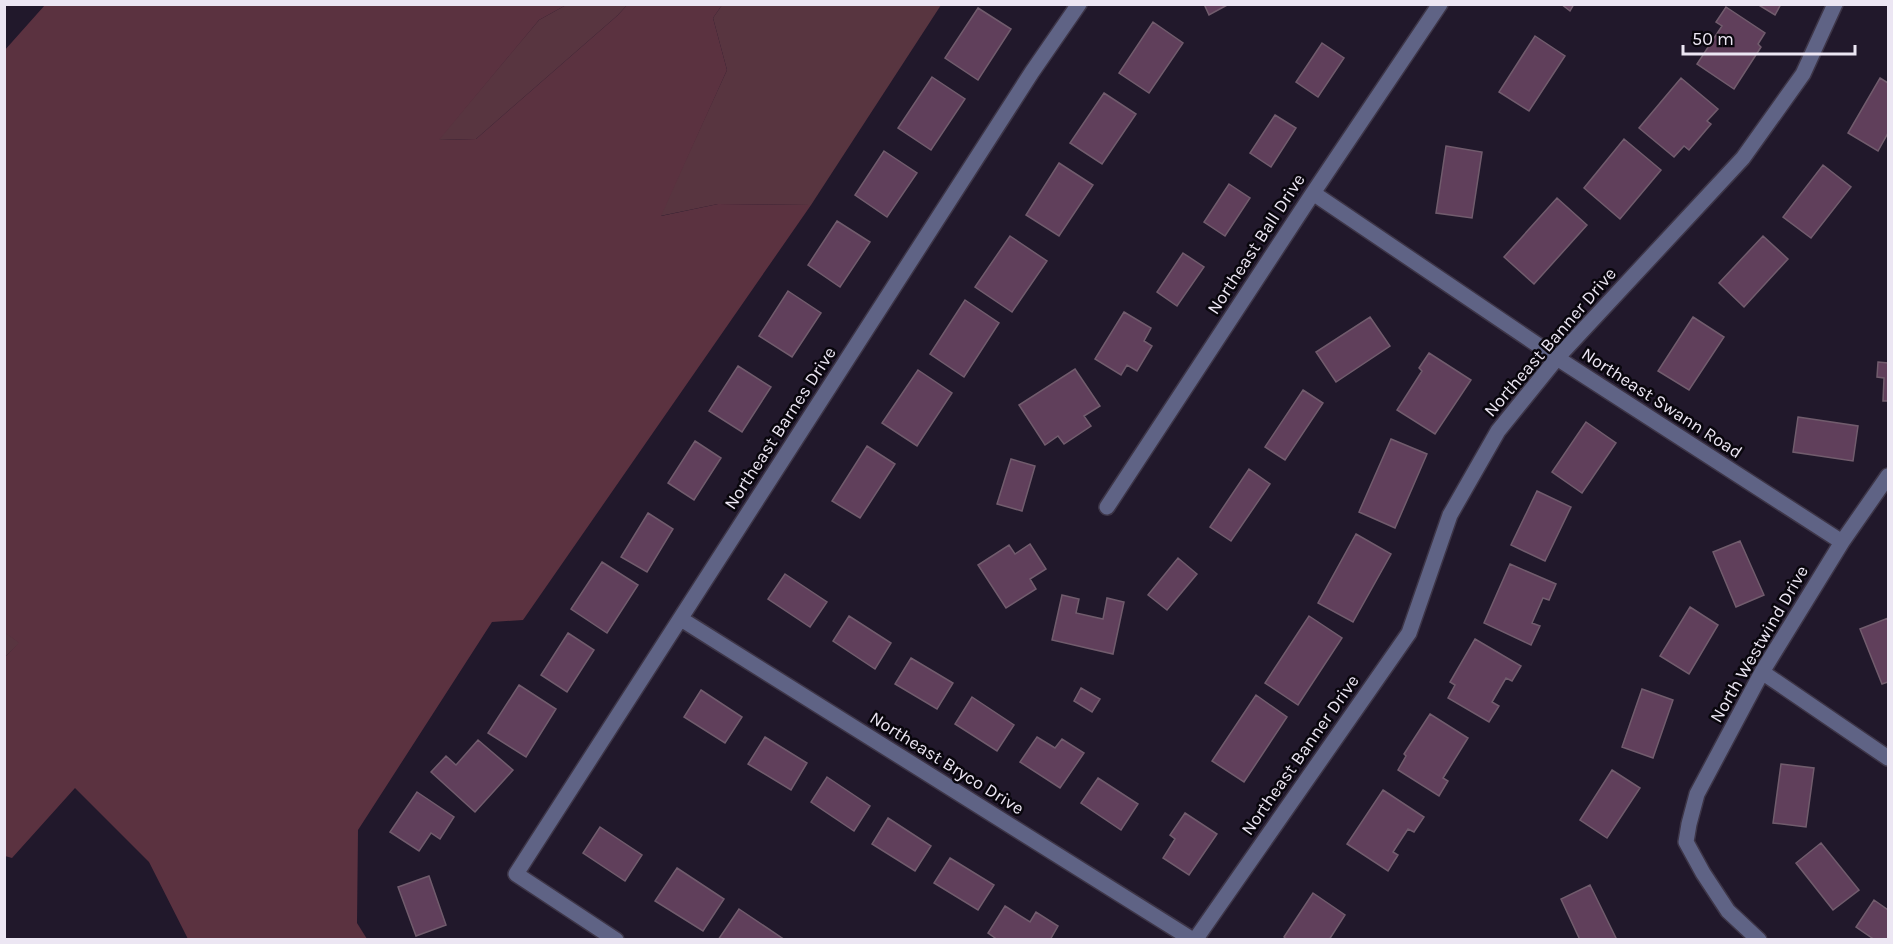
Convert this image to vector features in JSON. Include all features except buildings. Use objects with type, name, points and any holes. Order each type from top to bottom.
[{"type":"street","name":"Northeast Barnes Drive","points":[[616,939],[516,874],[1032,72],[1079,4]]},
{"type":"street","name":"Northeast Ball Drive","points":[[1107,507],[1440,4]]},
{"type":"street","name":"Northeast Banner Drive","points":[[1194,939],[1408,633],[1450,515],[1498,431],[1557,358],[1743,158],[1803,74],[1835,4]]},
{"type":"street","name":"Northeast Swann Road","points":[[1313,193],[1557,358],[1842,542]]},
{"type":"street","name":"North Westwind Drive","points":[[1759,939],[1728,911],[1702,873],[1686,842],[1697,794],[1762,672],[1842,542],[1888,476]]},
{"type":"street","name":"Northeast Bryco Drive","points":[[681,619],[1194,939]]},
{"type":"street","points":[[1762,672],[1888,758]]},
{"type":"shaded area","points":[[45,5],[566,5],[539,20],[439,140],[476,139],[627,5],[722,5],[713,18],[727,70],[661,216],[718,204],[811,205],[523,620],[492,622],[358,830],[357,923],[367,939],[188,939],[149,862],[75,788],[12,858],[5,856],[5,657],[19,643],[4,632],[4,51]]},
{"type":"shaded area","points":[[566,5],[627,5],[476,139],[438,140],[539,20]]},
{"type":"shaded area","points":[[722,5],[941,5],[811,205],[718,204],[660,216],[727,70],[713,18]]},
{"type":"shaded area","points":[[5,632],[20,643],[5,657]]}]
